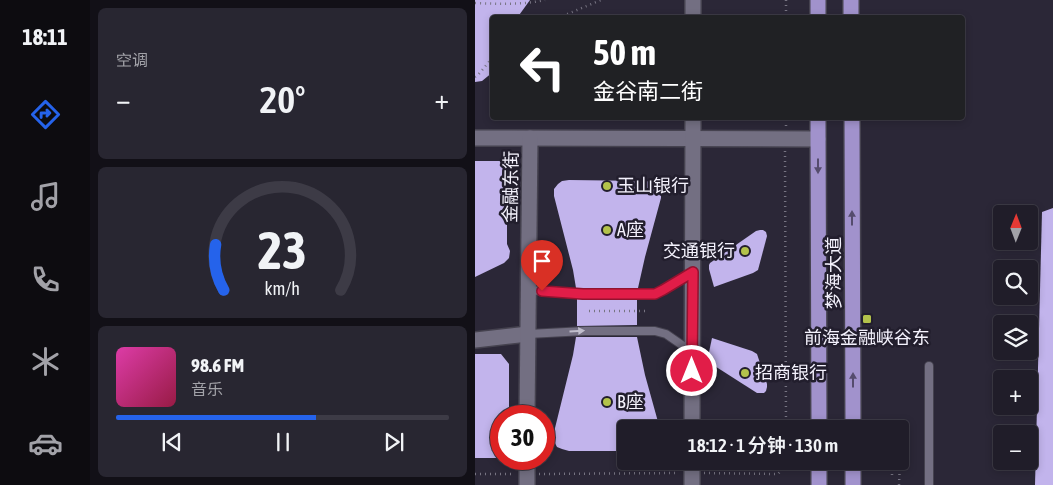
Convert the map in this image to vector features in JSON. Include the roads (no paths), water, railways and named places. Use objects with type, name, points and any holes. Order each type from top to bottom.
[{"type":"main road","points":[[818,0],[818,15]]},
{"type":"main road","points":[[851,0],[851,15]]},
{"type":"main road","name":"梦海大道","points":[[818,120],[819,420]]},
{"type":"main road","name":"梦海大道","points":[[852,120],[853,420]]},
{"type":"main road","points":[[819,470],[819,485]]},
{"type":"main road","points":[[853,470],[853,485]]},
{"type":"street","points":[[693,0],[693,15]]},
{"type":"street","points":[[692,420],[693,120]]},
{"type":"street","points":[[475,138],[818,140]]},
{"type":"street","name":"金融东街","points":[[527,405],[530,138]]},
{"type":"street","points":[[475,340],[528,334]]},
{"type":"lane","points":[[529,290],[583,294],[655,294],[693,272]]},
{"type":"lane","points":[[528,334],[585,331],[655,331],[665,334],[692,352]]},
{"type":"lane","points":[[929,366],[929,485]]},
{"type":"place","name":"玉山银行","points":[[607,186]]},
{"type":"place","name":"A座","points":[[607,230]]},
{"type":"place","name":"交通银行","points":[[745,251]]},
{"type":"place","name":"前海金融峡谷东","points":[[867,319]]},
{"type":"place","name":"招商银行","points":[[745,373]]},
{"type":"place","name":"B座","points":[[607,402]]}]
